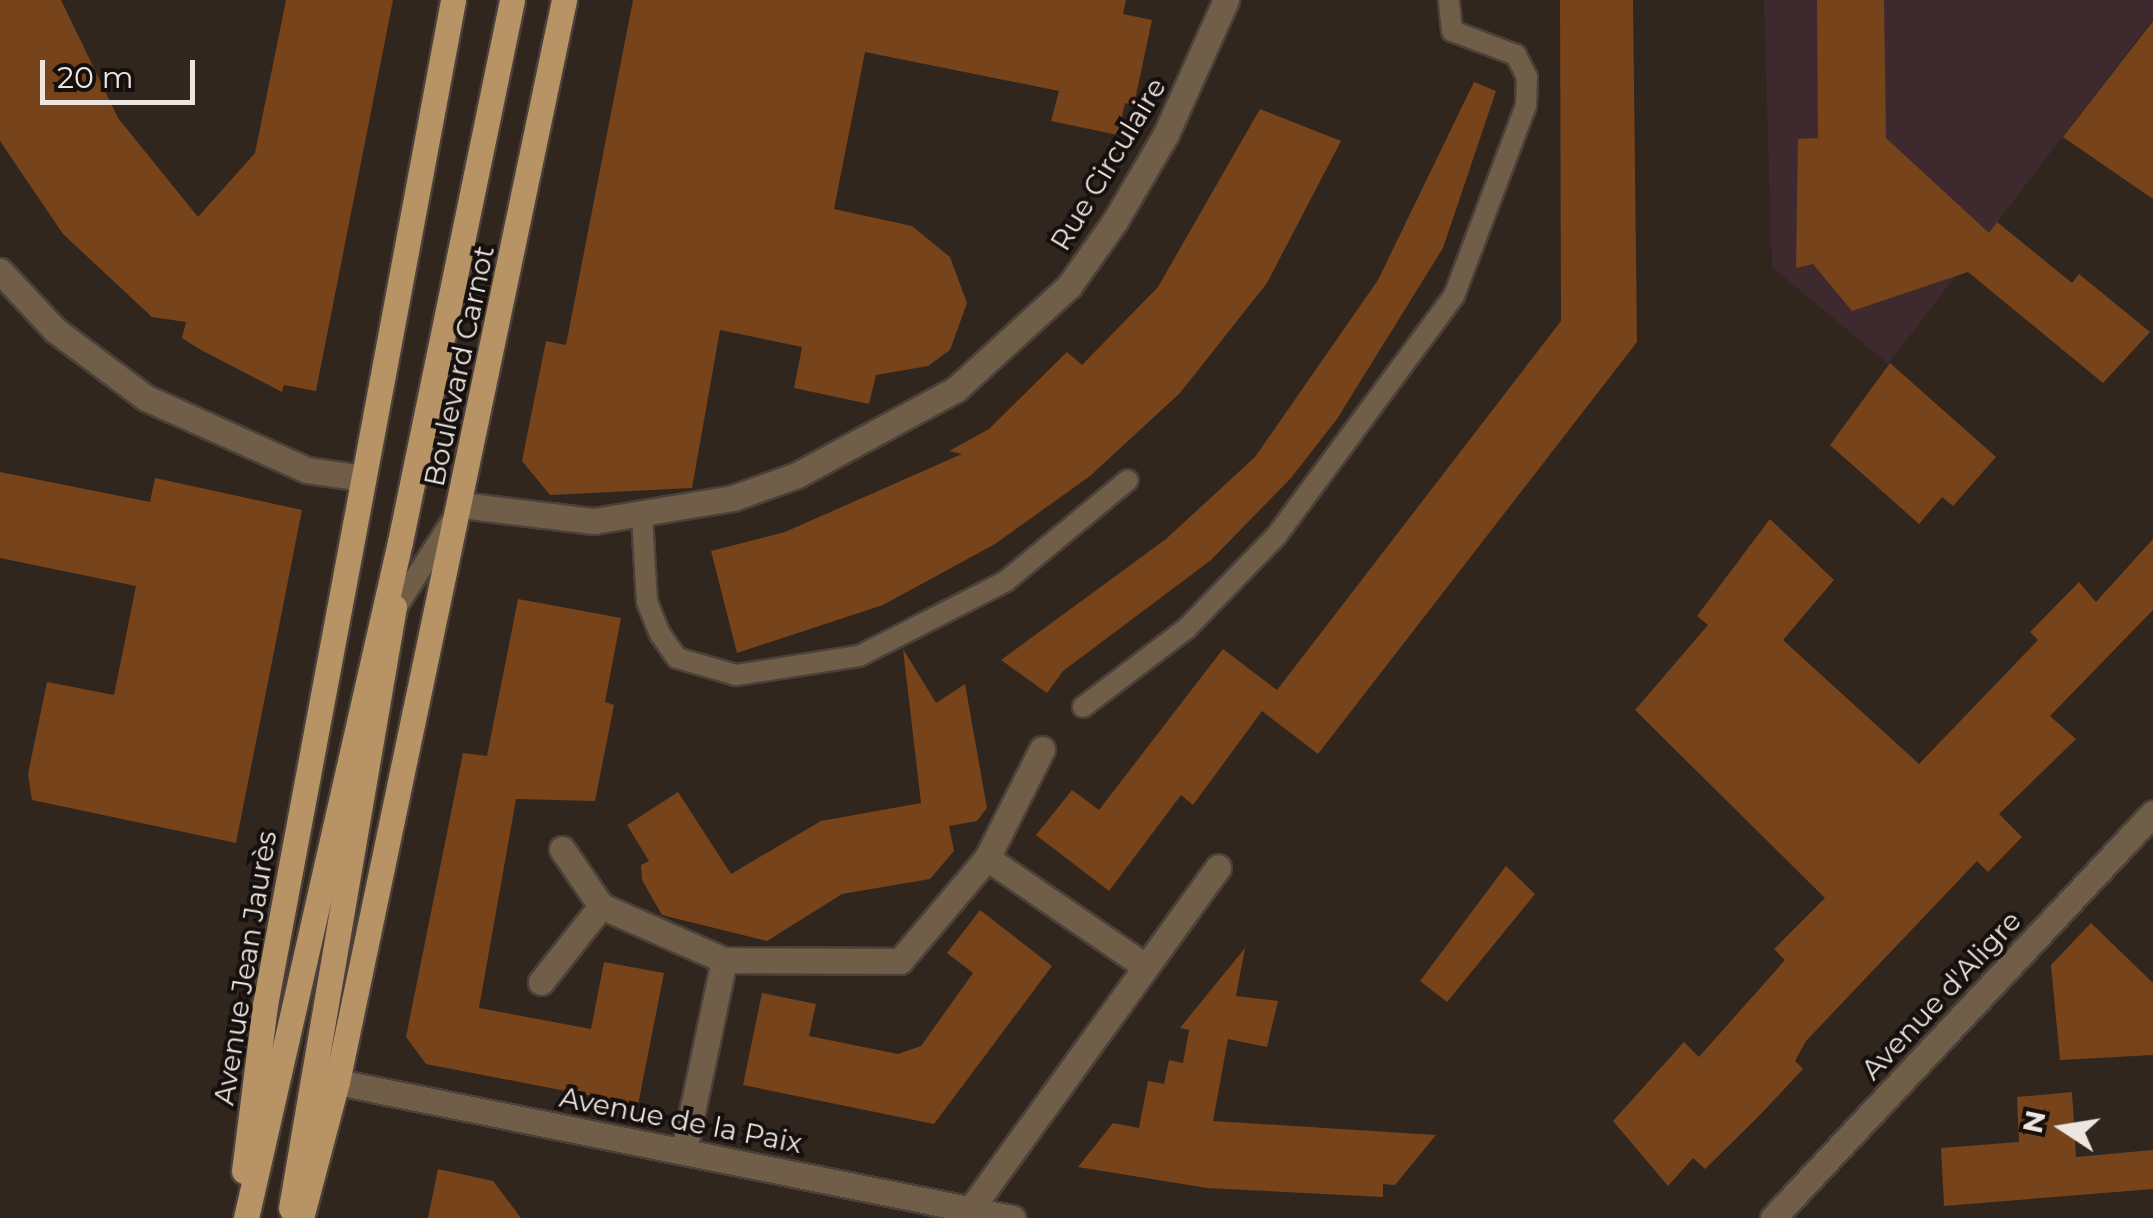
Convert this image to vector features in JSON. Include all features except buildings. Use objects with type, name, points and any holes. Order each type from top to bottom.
[{"type":"main road","points":[[362,478],[453,0]]},
{"type":"main road","points":[[246,1218],[400,542],[512,0]]},
{"type":"main road","name":"Boulevard Carnot","points":[[338,1082],[564,0]]},
{"type":"main road","name":"Avenue Jean Jaurès","points":[[238,1218],[265,1005],[362,478]]},
{"type":"main road","points":[[289,1218],[393,613],[400,542]]},
{"type":"main road","points":[[301,1218],[338,1082]]},
{"type":"street","name":"Rue Circulaire","points":[[461,505],[540,518],[642,516],[798,475],[956,389],[1069,286],[1115,221],[1191,85],[1226,0]]},
{"type":"street","points":[[0,272],[55,330],[146,398],[307,470],[362,478]]},
{"type":"street","points":[[562,849],[601,906],[724,960],[900,961],[987,858],[1042,749]]},
{"type":"street","name":"Avenue d'Aligre","points":[[1773,1218],[2153,814]]},
{"type":"street","points":[[987,858],[1145,966]]},
{"type":"street","points":[[970,1210],[1218,867]]},
{"type":"street","points":[[541,982],[601,906]]},
{"type":"street","points":[[684,1150],[724,960]]},
{"type":"street","name":"Avenue de la Paix","points":[[338,1082],[1012,1218]]},
{"type":"lane","points":[[1083,707],[1187,628],[1277,535],[1454,296],[1526,105],[1527,77],[1516,54],[1452,31],[1449,0]]},
{"type":"lane","points":[[642,516],[647,602],[660,634],[677,658],[736,674],[859,656],[1006,581],[1128,480]]},
{"type":"lane","points":[[393,613],[461,505]]},
{"type":"shaded area","points":[[1764,0],[2153,0],[2153,19],[1888,364],[1772,267]]}]
